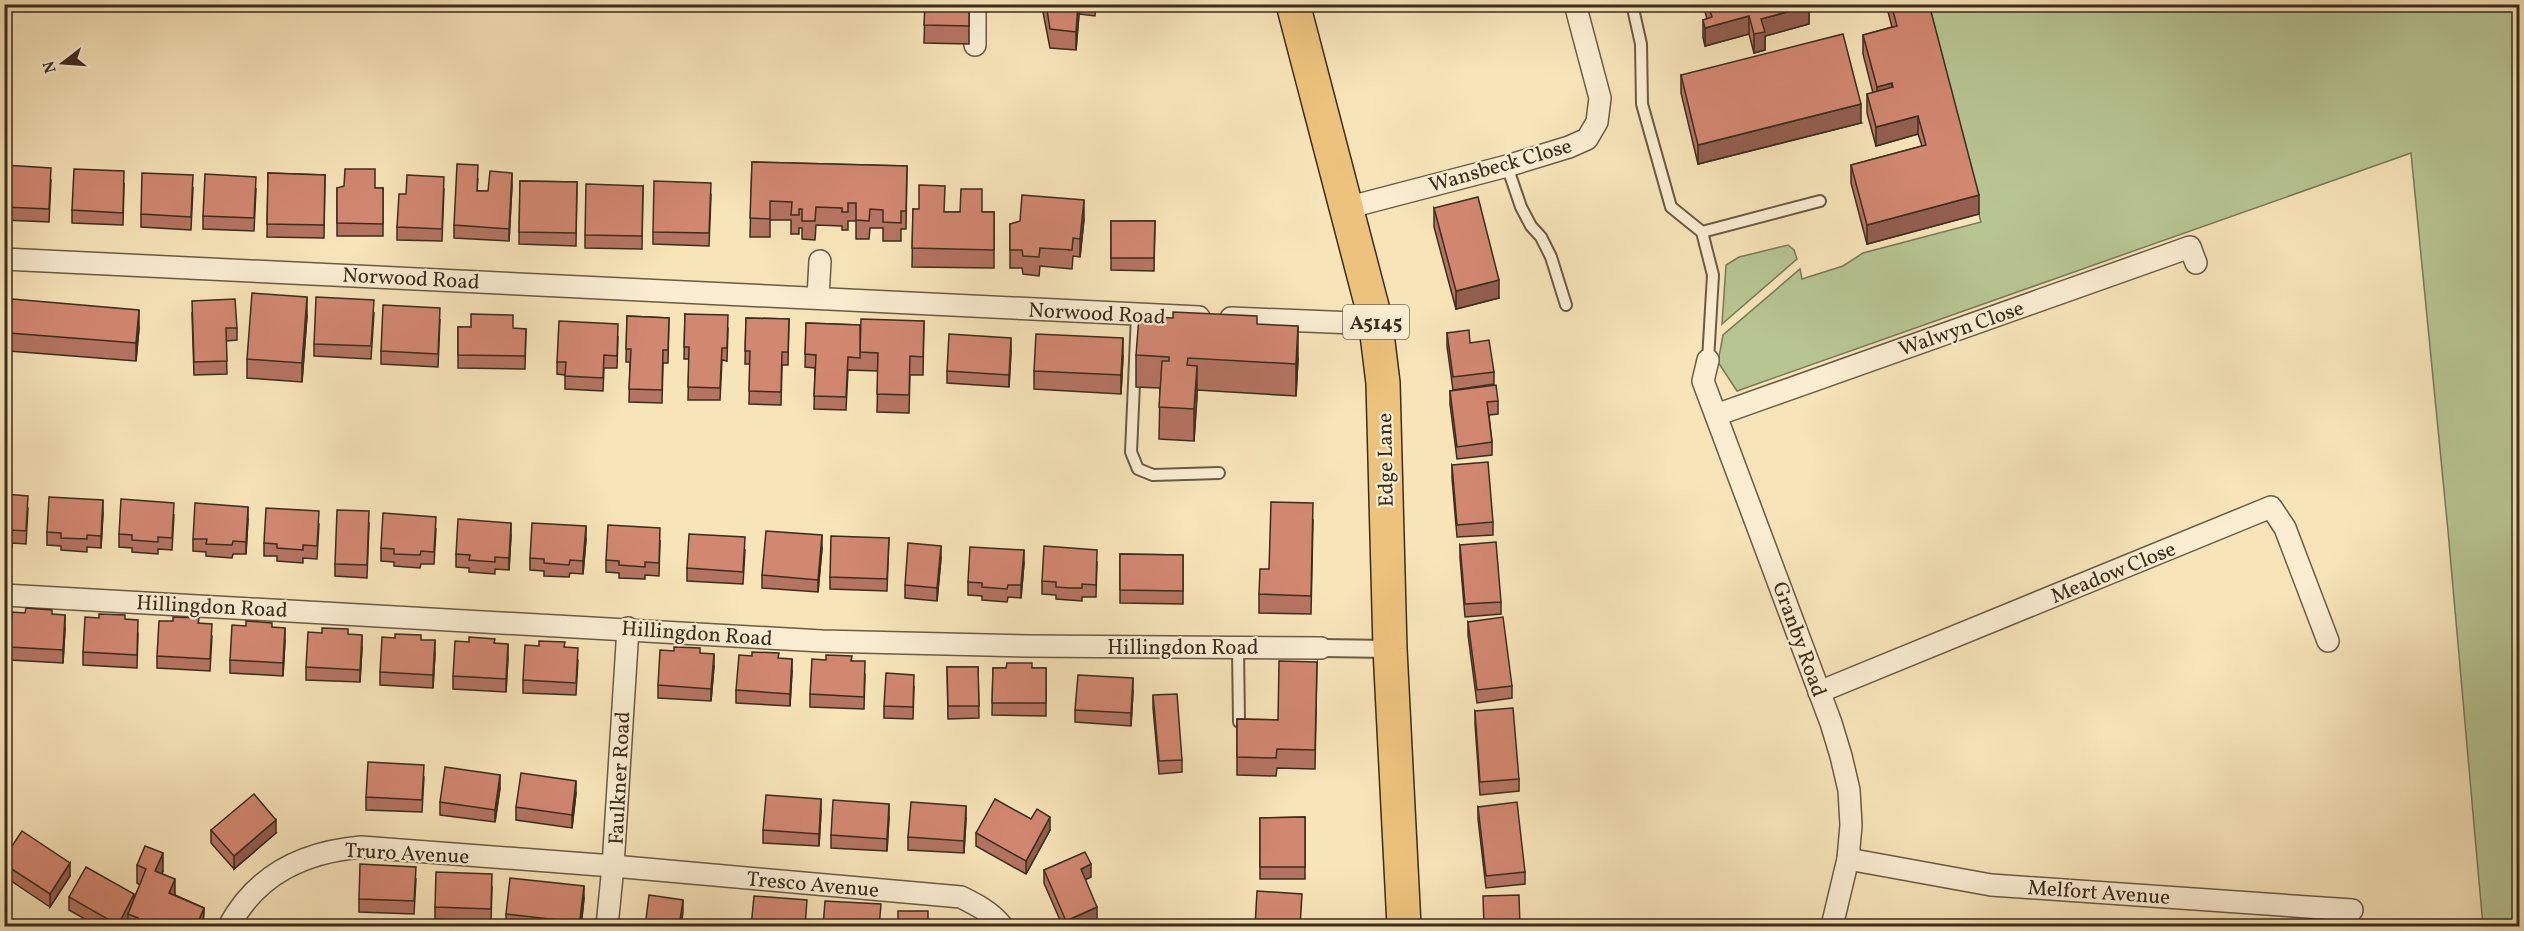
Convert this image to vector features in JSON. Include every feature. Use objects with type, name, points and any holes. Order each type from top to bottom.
[{"type":"highway","name":"Edge Lane","points":[[1293,4],[1375,318],[1383,383],[1390,649],[1404,927]]},
{"type":"street","points":[[975,4],[975,45]]},
{"type":"street","name":"Wansbeck Close","points":[[1346,208],[1507,166],[1569,147],[1587,139],[1597,122],[1600,98],[1575,4]]},
{"type":"street","name":"Walwyn Close","points":[[1716,415],[2190,247],[2196,263]]},
{"type":"street","name":"Norwood Road","points":[[4,259],[818,297],[1137,315],[1354,323],[1375,318]]},
{"type":"street","points":[[818,297],[820,261]]},
{"type":"street","name":"Granby Road","points":[[1707,360],[1703,381],[1819,692],[1841,756],[1849,790],[1851,825],[1848,859],[1832,927]]},
{"type":"street","name":"Meadow Close","points":[[1819,692],[2271,507],[2285,528],[2328,641]]},
{"type":"street","name":"Hillingdon Road","points":[[4,595],[845,641],[1028,646],[1390,649]]},
{"type":"street","name":"Faulkner Road","points":[[607,927],[614,866],[628,628]]},
{"type":"street","name":"Truro Avenue","points":[[229,927],[253,892],[281,869],[332,849],[361,847],[614,866]]},
{"type":"street","name":"Melfort Avenue","points":[[1848,859],[1991,885],[2352,910]]},
{"type":"street","name":"Tresco Avenue","points":[[614,866],[961,897],[980,906],[997,919],[1002,927]]},
{"type":"lane","points":[[1632,4],[1641,44],[1642,104],[1671,207],[1702,232],[1713,275],[1707,360]]},
{"type":"lane","points":[[1507,166],[1521,207],[1551,257],[1566,305]]},
{"type":"lane","points":[[1702,232],[1820,201]]},
{"type":"lane","points":[[1137,315],[1131,452],[1138,469],[1153,475],[1219,473]]},
{"type":"lane","points":[[1238,648],[1239,722]]},
{"type":"green space","points":[[1924,5],[2519,5],[2519,926],[2483,926],[2411,153],[1737,391],[1718,362],[1723,335],[1800,269],[1802,279],[1843,266],[1863,253],[1981,222]]},
{"type":"green space","points":[[1788,245],[1794,250],[1797,259],[1722,324],[1726,265],[1739,257]]},
{"type":"building","points":[[925,4],[969,4],[969,26],[924,25]]},
{"type":"building","points":[[1046,4],[1078,4],[1076,32],[1050,29]]},
{"type":"building","points":[[1708,4],[1809,4],[1809,6],[1761,19],[1765,32],[1754,34],[1749,16],[1705,28],[1703,20],[1712,17]]},
{"type":"building","points":[[1891,4],[1929,4],[1979,195],[1867,225],[1851,165],[1926,145],[1918,116],[1876,127],[1867,94],[1893,87],[1892,83],[1877,87],[1863,35],[1897,26]]},
{"type":"building","points":[[1843,34],[1861,104],[1698,145],[1681,75]]},
{"type":"building","points":[[752,162],[907,166],[906,211],[901,211],[901,223],[883,222],[883,210],[870,209],[869,221],[856,220],[856,203],[848,203],[848,212],[842,212],[842,208],[816,207],[815,221],[802,221],[802,209],[799,209],[799,215],[791,215],[792,202],[770,201],[770,219],[750,218]]},
{"type":"building","points":[[457,164],[478,165],[477,191],[488,191],[490,171],[512,173],[509,229],[454,225]]},
{"type":"building","points":[[4,165],[51,168],[49,209],[4,207]]},
{"type":"building","points":[[74,169],[124,171],[123,213],[72,210]]},
{"type":"building","points":[[345,169],[375,169],[375,188],[383,188],[383,224],[337,223],[337,188],[344,186]]},
{"type":"building","points":[[142,173],[193,175],[191,217],[141,214]]},
{"type":"building","points":[[268,173],[325,175],[324,225],[267,224]]},
{"type":"building","points":[[205,174],[256,177],[254,218],[203,216]]},
{"type":"building","points":[[407,175],[444,177],[442,229],[397,227],[399,194],[406,194]]},
{"type":"building","points":[[520,181],[577,182],[576,233],[519,232]]},
{"type":"building","points":[[654,181],[711,183],[709,233],[653,232]]},
{"type":"building","points":[[586,184],[643,186],[642,236],[585,235]]},
{"type":"building","points":[[919,185],[945,186],[944,212],[960,212],[961,189],[982,189],[982,212],[994,212],[994,250],[912,248],[913,209],[919,209]]},
{"type":"building","points":[[1022,195],[1084,200],[1080,239],[1073,238],[1072,250],[1040,248],[1039,257],[1023,256],[1022,250],[1010,250],[1010,224],[1020,221]]},
{"type":"building","points":[[1478,197],[1499,280],[1456,291],[1434,208]]},
{"type":"building","points":[[1111,221],[1155,221],[1154,258],[1111,258]]},
{"type":"building","points":[[252,293],[307,297],[302,363],[247,359]]},
{"type":"building","points":[[316,297],[374,300],[371,346],[314,344]]},
{"type":"building","points":[[12,299],[139,310],[136,343],[9,333]]},
{"type":"building","points":[[235,299],[237,328],[226,328],[227,361],[194,362],[192,301]]},
{"type":"building","points":[[383,305],[440,308],[438,354],[381,351]]},
{"type":"building","points":[[1173,312],[1257,316],[1257,324],[1298,326],[1296,364],[1188,358],[1187,365],[1197,366],[1194,409],[1159,407],[1162,361],[1169,361],[1169,357],[1136,355],[1139,316],[1173,318]]},
{"type":"building","points":[[471,314],[513,315],[513,328],[526,329],[525,356],[458,355],[458,327],[471,327]]},
{"type":"building","points":[[685,314],[728,315],[727,348],[722,348],[720,388],[688,387],[689,347],[684,347]]},
{"type":"building","points":[[627,316],[669,318],[668,350],[663,350],[662,390],[629,389],[631,349],[626,349]]},
{"type":"building","points":[[746,318],[789,319],[788,352],[782,352],[781,392],[749,391],[750,351],[745,351]]},
{"type":"building","points":[[861,319],[924,321],[923,357],[910,356],[909,395],[877,394],[878,353],[860,352]]},
{"type":"building","points":[[559,321],[618,324],[617,356],[604,355],[603,378],[565,376],[566,362],[557,362]]},
{"type":"building","points":[[806,323],[860,325],[860,358],[848,357],[846,397],[814,396],[816,355],[805,354]]},
{"type":"building","points":[[1469,330],[1470,343],[1489,340],[1494,372],[1453,377],[1447,333]]},
{"type":"building","points":[[949,334],[1011,338],[1009,375],[947,371]]},
{"type":"building","points":[[1036,334],[1123,338],[1121,375],[1034,371]]},
{"type":"building","points":[[1496,385],[1498,401],[1487,402],[1492,442],[1457,447],[1450,391]]},
{"type":"building","points":[[1488,462],[1493,522],[1457,525],[1452,465]]},
{"type":"building","points":[[4,494],[28,496],[26,531],[12,530],[12,535],[4,534]]},
{"type":"building","points":[[49,497],[103,500],[101,536],[87,535],[87,539],[61,538],[61,533],[47,532]]},
{"type":"building","points":[[121,499],[174,503],[172,538],[158,537],[158,542],[132,540],[132,535],[119,534]]},
{"type":"building","points":[[1271,502],[1313,503],[1311,596],[1259,594],[1260,569],[1269,569]]},
{"type":"building","points":[[195,503],[248,507],[246,542],[233,541],[232,545],[206,544],[207,539],[193,539]]},
{"type":"building","points":[[266,508],[319,511],[317,546],[303,545],[303,550],[277,548],[277,544],[264,543]]},
{"type":"building","points":[[337,510],[369,511],[367,565],[335,564]]},
{"type":"building","points":[[383,513],[436,517],[434,552],[421,551],[420,555],[394,554],[394,549],[381,548]]},
{"type":"building","points":[[458,519],[511,523],[509,558],[495,557],[495,562],[469,560],[470,555],[456,554]]},
{"type":"building","points":[[532,523],[586,526],[583,561],[570,560],[569,565],[544,563],[544,559],[530,558]]},
{"type":"building","points":[[608,525],[660,528],[659,563],[645,562],[645,567],[619,565],[619,561],[606,560]]},
{"type":"building","points":[[766,531],[822,535],[818,580],[762,575]]},
{"type":"building","points":[[689,534],[745,537],[743,572],[687,568]]},
{"type":"building","points":[[831,536],[889,538],[887,579],[830,577]]},
{"type":"building","points":[[1496,542],[1501,602],[1465,604],[1460,545]]},
{"type":"building","points":[[908,543],[941,546],[937,588],[905,585]]},
{"type":"building","points":[[1044,546],[1097,550],[1096,585],[1082,584],[1082,588],[1056,587],[1056,582],[1042,581]]},
{"type":"building","points":[[970,547],[1024,550],[1021,585],[1008,585],[1007,589],[982,587],[982,583],[968,582]]},
{"type":"building","points":[[1120,554],[1183,555],[1183,591],[1120,590]]},
{"type":"building","points":[[26,608],[52,610],[52,614],[65,615],[63,650],[10,647],[12,612],[25,613]]},
{"type":"building","points":[[99,614],[125,615],[125,619],[138,620],[137,655],[83,652],[85,617],[99,618]]},
{"type":"building","points":[[173,617],[199,618],[198,623],[212,624],[210,659],[157,656],[159,621],[173,621]]},
{"type":"building","points":[[1503,617],[1512,686],[1477,690],[1468,622]]},
{"type":"building","points":[[246,621],[272,623],[272,627],[285,628],[283,663],[230,660],[232,625],[246,626]]},
{"type":"building","points":[[322,628],[348,629],[348,634],[362,635],[360,670],[306,667],[308,632],[322,633]]},
{"type":"building","points":[[395,634],[421,635],[421,640],[435,640],[433,675],[380,672],[382,637],[395,638]]},
{"type":"building","points":[[469,637],[495,639],[494,643],[508,644],[506,679],[453,676],[455,641],[469,642]]},
{"type":"building","points":[[539,641],[565,642],[564,647],[578,648],[576,683],[523,680],[525,645],[539,646]]},
{"type":"building","points":[[674,647],[700,648],[700,653],[714,654],[711,689],[658,685],[660,650],[674,651]]},
{"type":"building","points":[[752,652],[779,653],[778,658],[792,659],[790,694],[736,690],[739,655],[752,656]]},
{"type":"building","points":[[826,655],[852,656],[851,661],[865,661],[864,697],[810,694],[812,659],[826,660]]},
{"type":"building","points":[[1279,661],[1317,662],[1315,750],[1277,749],[1276,758],[1237,757],[1237,719],[1278,720]]},
{"type":"building","points":[[1007,663],[1032,663],[1032,668],[1046,668],[1046,703],[992,703],[993,668],[1006,668]]},
{"type":"building","points":[[947,667],[978,667],[979,706],[948,706]]},
{"type":"building","points":[[886,673],[914,675],[913,707],[884,706]]},
{"type":"building","points":[[1078,675],[1133,678],[1131,713],[1075,710]]},
{"type":"building","points":[[1177,694],[1182,760],[1159,761],[1153,695]]},
{"type":"building","points":[[1513,708],[1519,779],[1480,782],[1475,711]]},
{"type":"building","points":[[368,762],[424,765],[422,800],[366,797]]},
{"type":"building","points":[[445,767],[500,775],[495,810],[440,802]]},
{"type":"building","points":[[521,773],[576,781],[572,815],[516,807]]},
{"type":"building","points":[[254,794],[276,820],[234,856],[211,830]]},
{"type":"building","points":[[766,795],[821,799],[819,834],[763,830]]},
{"type":"building","points":[[995,799],[1031,819],[1037,809],[1050,817],[1026,861],[976,833]]},
{"type":"building","points":[[833,800],[889,804],[887,839],[831,835]]},
{"type":"building","points":[[911,802],[966,806],[964,841],[908,837]]},
{"type":"building","points":[[1517,802],[1525,872],[1486,876],[1478,807]]},
{"type":"building","points":[[1305,817],[1305,867],[1260,867],[1260,818]]},
{"type":"building","points":[[22,831],[70,863],[50,894],[4,864],[4,858]]},
{"type":"building","points":[[145,846],[163,853],[155,871],[175,879],[169,893],[204,908],[196,927],[134,927],[138,918],[128,914],[146,869],[137,865]]},
{"type":"building","points":[[1085,852],[1091,864],[1081,869],[1097,907],[1066,921],[1044,870]]},
{"type":"building","points":[[360,864],[416,867],[414,901],[359,899]]},
{"type":"building","points":[[86,867],[134,894],[118,925],[69,897]]},
{"type":"building","points":[[436,872],[492,874],[491,909],[435,907]]},
{"type":"building","points":[[510,878],[584,886],[579,927],[557,927],[558,920],[506,914]]},
{"type":"building","points":[[1257,891],[1302,894],[1300,927],[1255,927]]},
{"type":"building","points":[[649,895],[683,900],[679,927],[645,927]]},
{"type":"building","points":[[1519,895],[1520,927],[1484,927],[1483,896]]},
{"type":"building","points":[[754,896],[807,900],[805,927],[751,927]]},
{"type":"building","points":[[825,901],[881,904],[879,927],[823,927]]},
{"type":"building","points":[[898,911],[928,911],[928,927],[898,927]]}]
